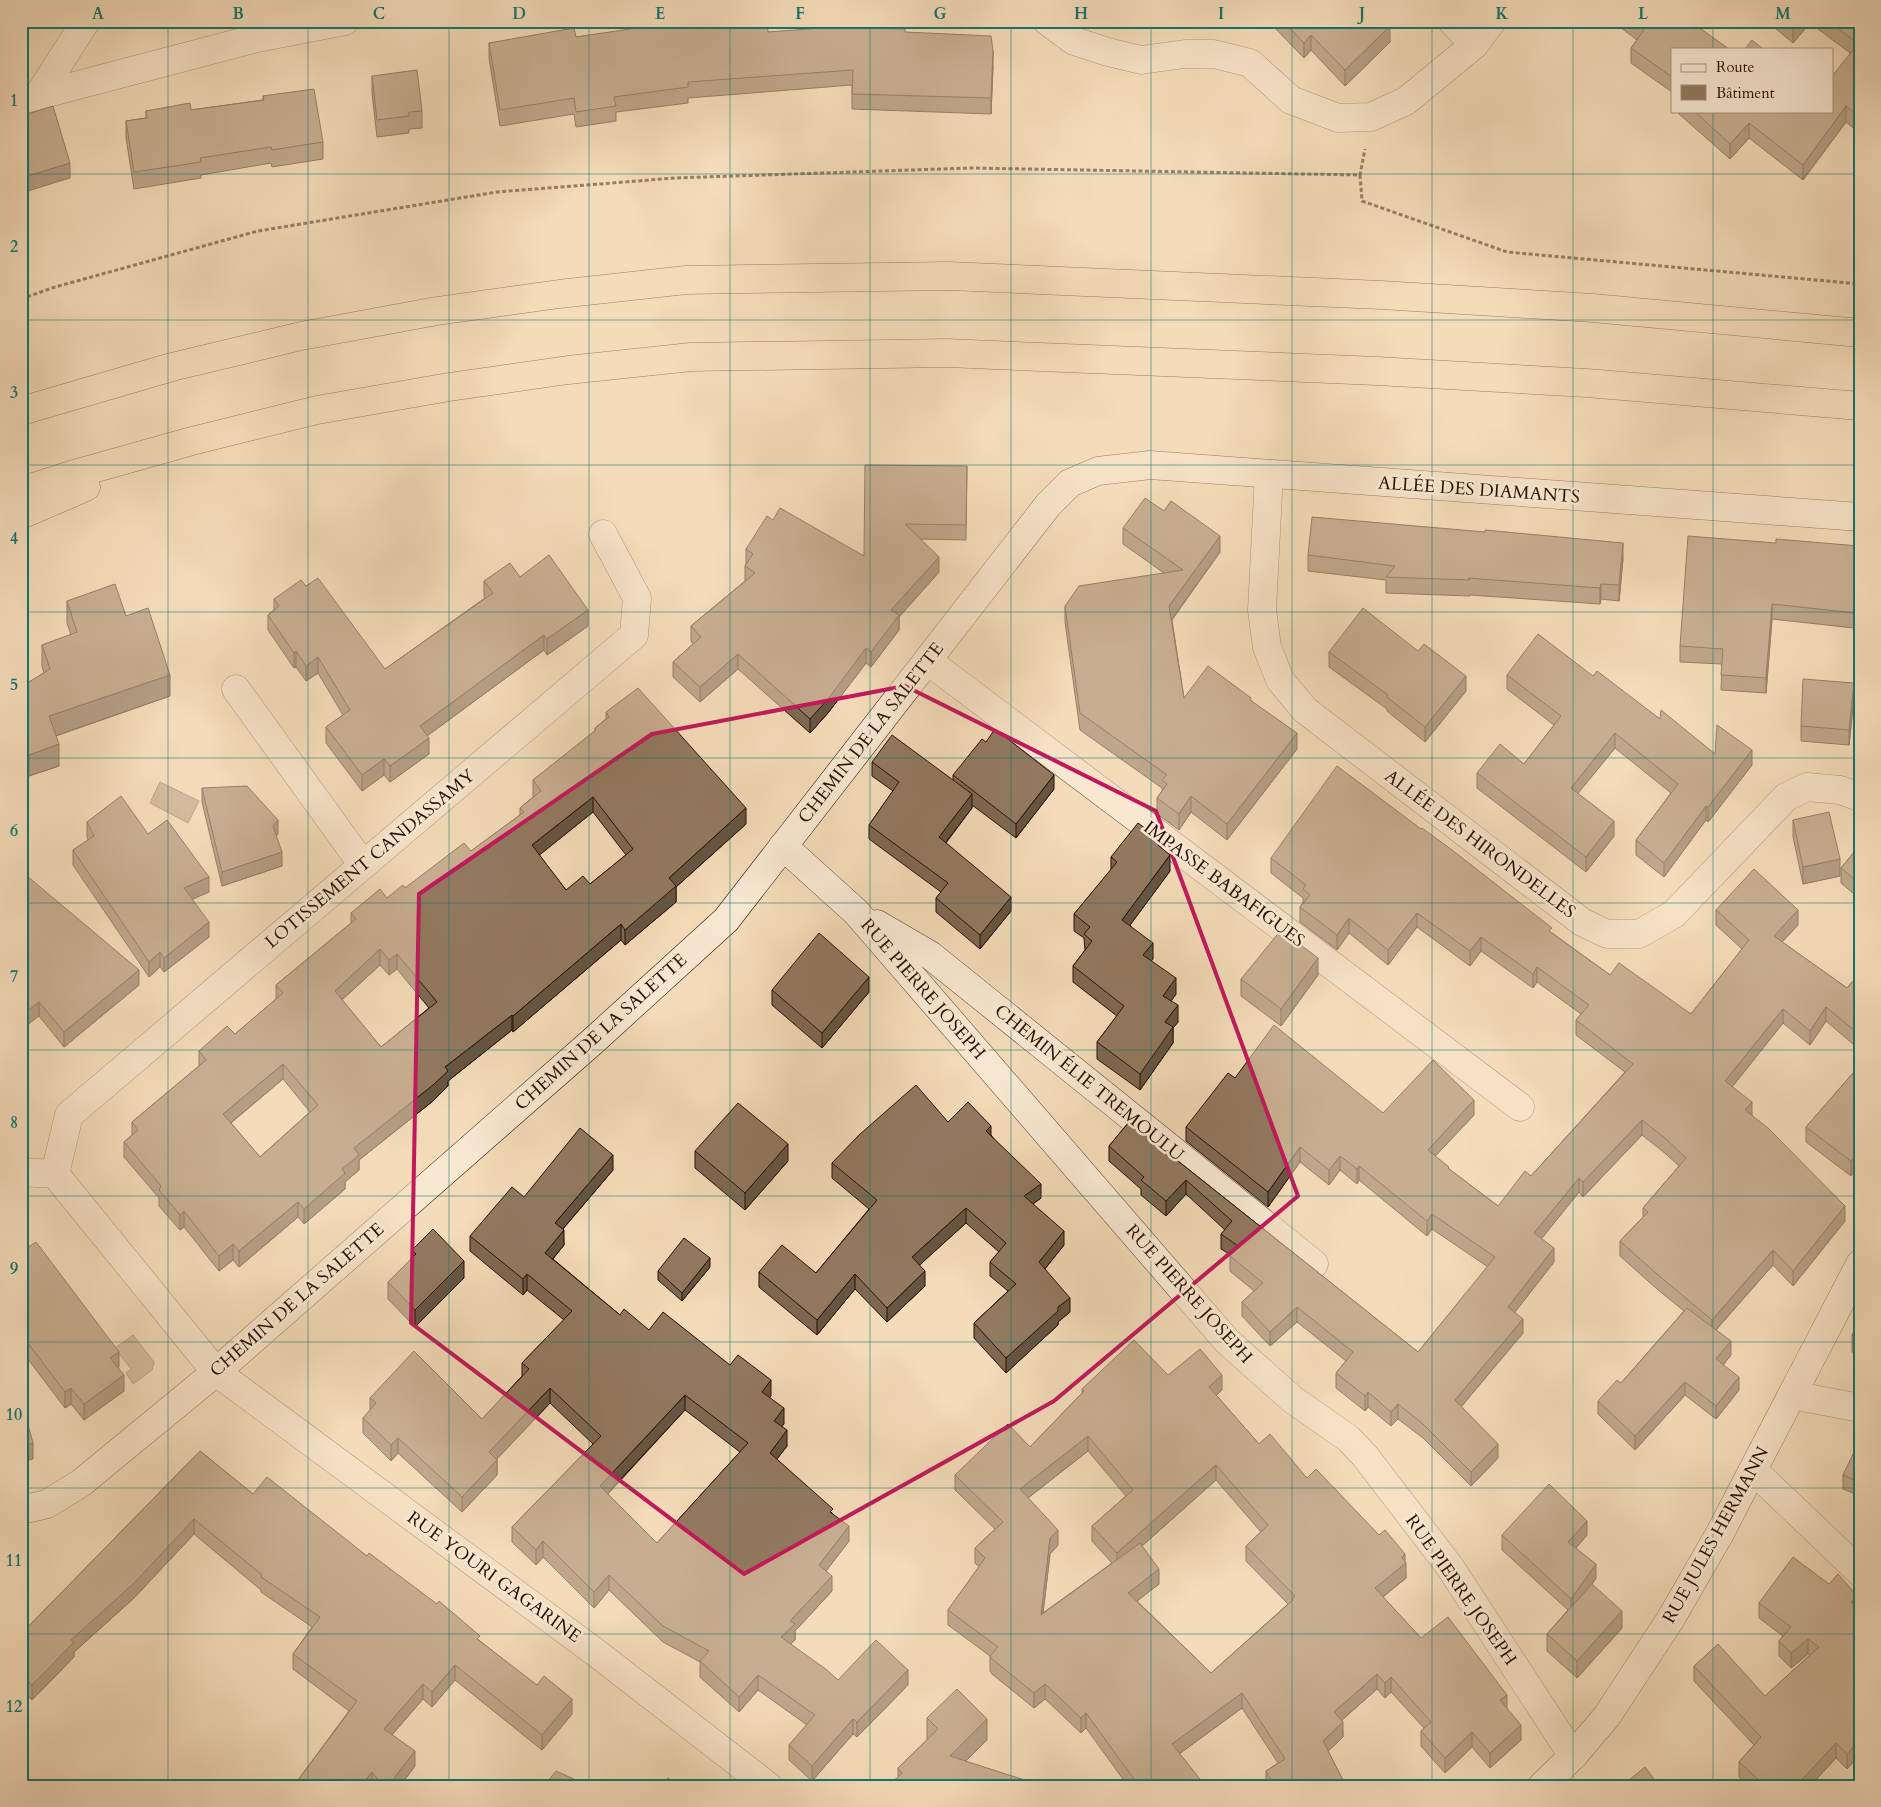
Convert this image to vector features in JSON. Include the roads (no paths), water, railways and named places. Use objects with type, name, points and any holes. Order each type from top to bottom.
[{"type":"highway","points":[[21,411],[172,367],[301,336],[446,309],[686,280],[949,276],[1380,295],[1592,308],[1860,333]]},
{"type":"highway","points":[[21,491],[70,475],[192,441],[317,410],[449,386],[568,370],[691,357],[948,352],[1377,371],[1587,384],[1860,406]]},
{"type":"highway","points":[[21,515],[192,441]]},
{"type":"street","points":[[29,98],[86,21]]},
{"type":"street","points":[[29,98],[257,38],[345,21]]},
{"type":"street","points":[[1047,21],[1074,41],[1141,60],[1185,54],[1214,54],[1250,63],[1291,100],[1338,118],[1372,117],[1406,101],[1474,45],[1492,21]]},
{"type":"street","points":[[1452,21],[1474,45]]},
{"type":"street","name":"ALLÉE DES DIAMANTS","points":[[1098,472],[1150,465],[1860,517]]},
{"type":"street","name":"CHEMIN DE LA SALETTE","points":[[21,1510],[47,1504],[81,1483],[216,1372],[592,1042],[726,920],[1048,505],[1070,483],[1098,472]]},
{"type":"street","name":"ALLÉE DES HIRONDELLES","points":[[1269,474],[1262,610],[1267,647],[1280,680],[1305,710],[1582,922],[1607,934],[1639,934],[1674,914],[1786,797],[1807,788],[1840,790],[1860,797]]},
{"type":"street","name":"LOTISSEMENT CANDASSAMY","points":[[55,1174],[69,1115],[634,635],[637,598],[603,534]]},
{"type":"street","name":"IMPASSE BABAFIGUES","points":[[928,661],[1520,1107]]},
{"type":"street","points":[[236,689],[363,865]]},
{"type":"street","name":"RUE PIERRE JOSEPH","points":[[783,846],[856,912],[1227,1341],[1292,1399],[1349,1439],[1365,1456],[1450,1568],[1573,1756]]},
{"type":"street","name":"CHEMIN ÉLIE TREMOULU","points":[[856,912],[930,956],[1314,1264]]},
{"type":"street","points":[[21,1172],[55,1174],[216,1372]]},
{"type":"street","name":"RUE JULES HERMANN","points":[[1542,1786],[1573,1756],[1607,1716],[1670,1620],[1719,1535],[1860,1264]]},
{"type":"street","name":"RUE YOURI GAGARINE","points":[[216,1372],[595,1652],[768,1786]]},
{"type":"street","points":[[1792,1395],[1860,1408]]},
{"type":"street","points":[[1753,1470],[1860,1572]]}]
